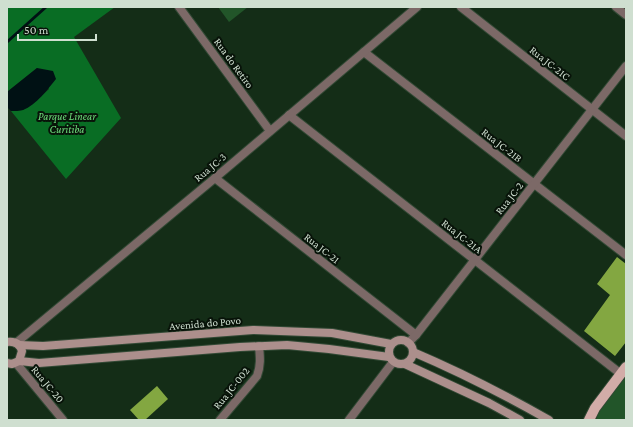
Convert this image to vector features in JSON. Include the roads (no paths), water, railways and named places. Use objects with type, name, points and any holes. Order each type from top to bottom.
[{"type":"main road","name":"Avenida do Povo","points":[[7,342],[43,346],[252,330],[332,333],[391,344]]},
{"type":"main road","points":[[7,363],[17,362],[39,364],[287,345],[329,349],[391,360],[399,365],[410,361],[413,352],[412,347],[403,340],[396,341],[391,344],[389,350],[391,360]]},
{"type":"main road","points":[[17,344],[22,351],[17,362]]},
{"type":"main road","points":[[413,352],[449,367],[507,396],[549,420]]},
{"type":"main road","points":[[405,364],[489,403],[520,420]]},
{"type":"main road","points":[[588,420],[595,408],[624,371]]},
{"type":"street","name":"Rua do Retiro","points":[[180,7],[270,131]]},
{"type":"street","name":"Rua JC-3","points":[[17,344],[417,7]]},
{"type":"street","name":"Rua JC-21C","points":[[461,7],[626,136]]},
{"type":"street","points":[[616,7],[626,15]]},
{"type":"street","name":"Rua JC-21B","points":[[364,52],[626,256]]},
{"type":"street","name":"Rua JC-2","points":[[408,343],[416,335],[626,66]]},
{"type":"street","name":"Rua JC-21A","points":[[290,115],[475,260],[624,371]]},
{"type":"street","name":"Rua JC-21","points":[[215,178],[416,335]]},
{"type":"street","name":"Rua JC-002","points":[[220,420],[257,376],[261,361],[259,346]]},
{"type":"street","points":[[350,420],[391,360]]},
{"type":"street","name":"Rua JC-20","points":[[17,362],[63,420]]},
{"type":"waterway","points":[[7,42],[46,7]]},
{"type":"park label","name":"Parque Linear Curitiba","points":[[67,122]]}]
